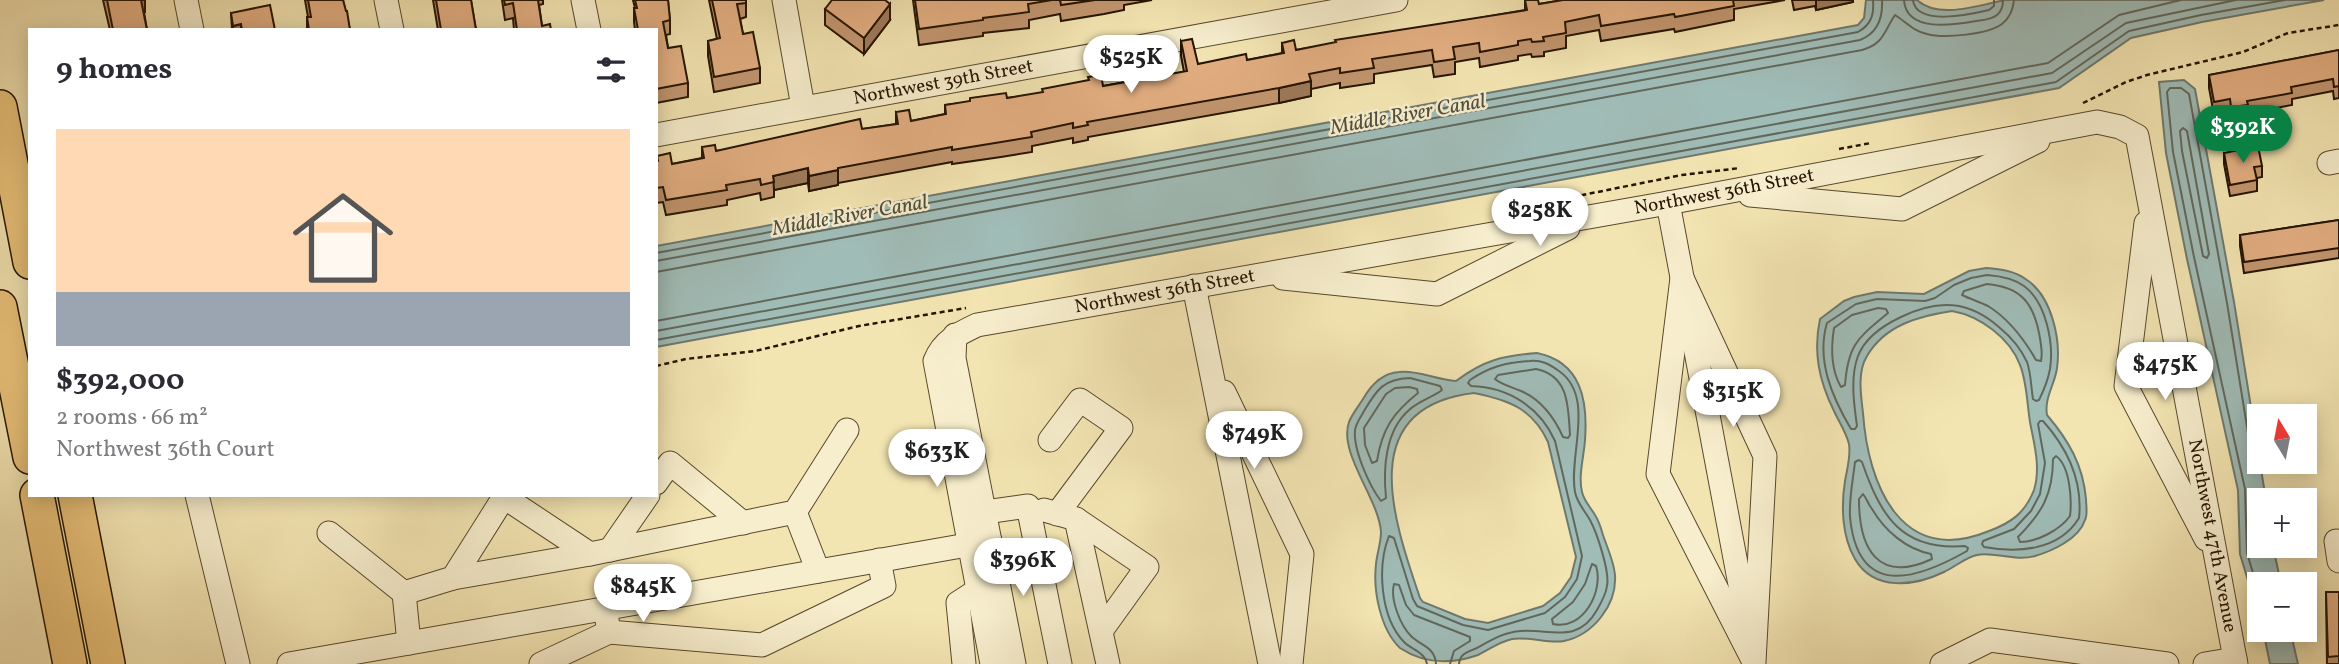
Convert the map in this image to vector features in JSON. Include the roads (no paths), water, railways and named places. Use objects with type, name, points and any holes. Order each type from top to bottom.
[{"type":"highway","points":[[0,107],[28,252]]},
{"type":"highway","points":[[0,307],[27,442]]},
{"type":"highway","points":[[37,497],[70,664]]},
{"type":"highway","points":[[75,497],[108,664]]},
{"type":"street","points":[[186,0],[192,28]]},
{"type":"street","points":[[386,0],[391,28]]},
{"type":"street","points":[[583,0],[589,28]]},
{"type":"street","points":[[784,0],[803,107]]},
{"type":"street","name":"Northwest 39th Street","points":[[658,135],[1396,0]]},
{"type":"street","name":"Northwest 36th Street","points":[[974,514],[935,361],[941,348],[955,335],[977,325],[1668,203],[2097,122],[2120,127]]},
{"type":"street","name":"Northwest 47th Avenue","points":[[2120,127],[2137,136],[2236,661]]},
{"type":"street","points":[[1722,193],[1902,209],[2063,128]]},
{"type":"street","points":[[2148,199],[2126,386],[2217,560]]},
{"type":"street","points":[[1668,203],[1755,663]]},
{"type":"street","points":[[1255,275],[1437,294],[1590,217]]},
{"type":"street","points":[[1682,278],[1765,456],[1755,663]]},
{"type":"street","points":[[1682,278],[1658,474],[1755,663]]},
{"type":"street","points":[[1194,286],[1270,664]]},
{"type":"street","points":[[1209,361],[1302,554],[1291,664]]},
{"type":"street","points":[[1050,440],[1080,400],[1121,428],[1067,516],[1108,664]]},
{"type":"street","points":[[404,593],[453,578],[600,552],[795,512],[847,430]]},
{"type":"street","points":[[658,480],[670,463],[743,523]]},
{"type":"street","points":[[197,497],[238,664]]},
{"type":"street","points":[[453,578],[504,497],[600,552]]},
{"type":"street","points":[[600,552],[646,497]]},
{"type":"street","points":[[1028,506],[1060,664]]},
{"type":"street","points":[[992,664],[988,588],[974,514],[1028,506],[1067,516],[1147,567],[1101,631]]},
{"type":"street","points":[[795,512],[818,571]]},
{"type":"street","points":[[329,533],[404,593],[409,643]]},
{"type":"street","points":[[289,664],[327,661],[409,643],[980,543]]},
{"type":"street","points":[[541,664],[609,632],[762,645],[884,586],[879,560]]},
{"type":"street","points":[[964,664],[958,603],[988,588]]},
{"type":"street","points":[[988,588],[1014,664]]},
{"type":"street","points":[[604,608],[609,632]]},
{"type":"street","points":[[1942,664],[1990,640],[2167,664]]},
{"type":"street","points":[[2205,664],[2236,661]]},
{"type":"water","name":"Middle River Canal","points":[[1866,0],[1917,0],[1926,6],[1948,10],[2005,0],[2324,0],[2131,38],[2059,88],[658,347],[658,246],[1858,25],[1864,18]]},
{"type":"water","points":[[2184,80],[2195,89],[2250,404],[2247,404],[2247,474],[2262,474],[2264,488],[2247,488],[2247,558],[2276,558],[2278,572],[2247,572],[2247,577],[2240,554],[2238,490],[2166,153],[2159,82]]},
{"type":"water","points":[[1986,268],[2018,274],[2036,288],[2049,308],[2056,332],[2058,357],[2047,403],[2047,415],[2062,434],[2078,464],[2084,487],[2086,518],[2082,527],[2071,538],[2035,556],[2020,558],[1983,554],[1921,581],[1884,581],[1863,570],[1847,541],[1843,501],[1849,444],[1821,377],[1817,355],[1820,319],[1854,297],[1877,292],[1924,294],[1969,271]],"holes":[[[1952,311],[1983,323],[2001,337],[2020,365],[2036,456],[2036,481],[2026,505],[2004,524],[1959,539],[1933,538],[1912,528],[1895,512],[1882,491],[1872,467],[1866,440],[1861,377],[1864,362],[1874,345],[1893,329],[1927,316]]]},
{"type":"water","points":[[1537,353],[1563,365],[1579,385],[1583,397],[1586,425],[1581,486],[1584,498],[1599,522],[1613,565],[1615,586],[1612,597],[1601,617],[1575,638],[1552,642],[1512,639],[1478,655],[1448,661],[1428,660],[1409,653],[1393,640],[1379,609],[1375,574],[1381,532],[1379,519],[1349,448],[1349,422],[1370,389],[1387,375],[1414,372],[1456,381],[1485,364],[1503,358]],"holes":[[[1474,393],[1518,408],[1535,421],[1542,431],[1548,442],[1576,557],[1571,577],[1560,593],[1543,606],[1488,623],[1465,619],[1423,602],[1420,598],[1400,535],[1392,471],[1397,443],[1411,420],[1436,403]]]},
{"type":"water","points":[[2265,642],[2293,642],[2298,664],[2270,664]]}]
